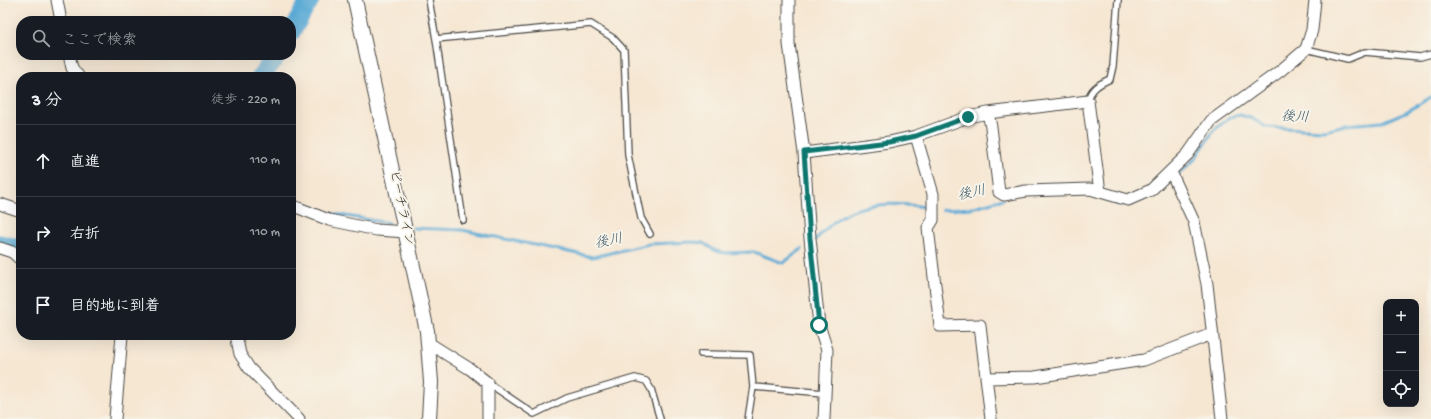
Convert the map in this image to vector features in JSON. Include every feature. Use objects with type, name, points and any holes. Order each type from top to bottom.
[{"type":"street","points":[[57,0],[60,16]]},
{"type":"street","name":"ピーチライン","points":[[355,0],[357,20],[373,80],[427,331],[432,382],[429,419]]},
{"type":"street","points":[[789,0],[789,44],[804,152],[810,238],[819,325],[827,350],[824,419]]},
{"type":"street","points":[[988,113],[999,192],[1004,195],[1026,191],[1074,189],[1100,192],[1128,200],[1151,190],[1188,154],[1211,121],[1280,71],[1306,49],[1312,30],[1315,0]]},
{"type":"street","points":[[70,60],[72,68],[75,72]]},
{"type":"street","points":[[804,152],[889,142],[916,136],[968,117],[988,113],[1088,101],[1100,192]]},
{"type":"street","points":[[916,136],[934,194],[933,220],[928,228],[940,326],[980,325],[991,419]]},
{"type":"street","points":[[1171,172],[1194,222],[1207,284],[1222,419]]},
{"type":"street","points":[[0,204],[16,209]]},
{"type":"street","points":[[296,207],[335,221],[378,230],[406,232]]},
{"type":"street","points":[[0,248],[12,252],[16,256]]},
{"type":"street","points":[[986,378],[1035,377],[1144,360],[1212,334]]},
{"type":"street","points":[[115,419],[122,340]]},
{"type":"street","points":[[237,340],[240,354],[249,368],[299,419]]},
{"type":"street","points":[[427,342],[470,369],[488,383],[488,419]]},
{"type":"lane","points":[[429,0],[463,220]]},
{"type":"lane","points":[[1088,101],[1089,94],[1098,84],[1110,79],[1113,66],[1118,0]]},
{"type":"lane","points":[[436,39],[591,24],[613,38],[624,50],[628,155],[641,218],[650,234]]},
{"type":"lane","points":[[1306,49],[1348,59],[1365,52],[1420,57],[1431,54]]},
{"type":"lane","points":[[701,354],[750,355],[753,387],[748,419]]},
{"type":"lane","points":[[488,383],[534,414],[567,398],[636,378],[646,381],[651,389],[660,419]]},
{"type":"lane","points":[[753,387],[824,394]]},
{"type":"waterway","points":[[296,24],[310,0]]},
{"type":"waterway","points":[[265,72],[273,60]]},
{"type":"waterway","name":"後川","points":[[1179,174],[1195,159],[1214,130],[1230,117],[1240,115],[1251,118],[1266,127],[1324,130],[1346,125],[1382,122],[1408,111],[1431,97]]},
{"type":"waterway","name":"後川","points":[[1157,191],[1166,184]]},
{"type":"waterway","name":"後川","points":[[1132,204],[1149,196]]},
{"type":"waterway","name":"後川","points":[[1103,198],[1117,204],[1124,204]]},
{"type":"waterway","name":"後川","points":[[942,210],[971,208],[1003,199]]},
{"type":"waterway","name":"後川","points":[[296,200],[327,213],[389,223]]},
{"type":"waterway","name":"後川","points":[[816,239],[839,218],[851,211],[861,208],[893,204],[925,207]]},
{"type":"waterway","name":"後川","points":[[413,228],[462,230],[593,257],[649,244],[694,242],[703,243],[716,251],[725,253],[754,252],[783,263],[802,249]]},
{"type":"waterway","points":[[0,244],[16,248]]},
{"type":"route","points":[[819,325],[810,238],[804,152],[889,142],[916,136],[968,117]]}]
